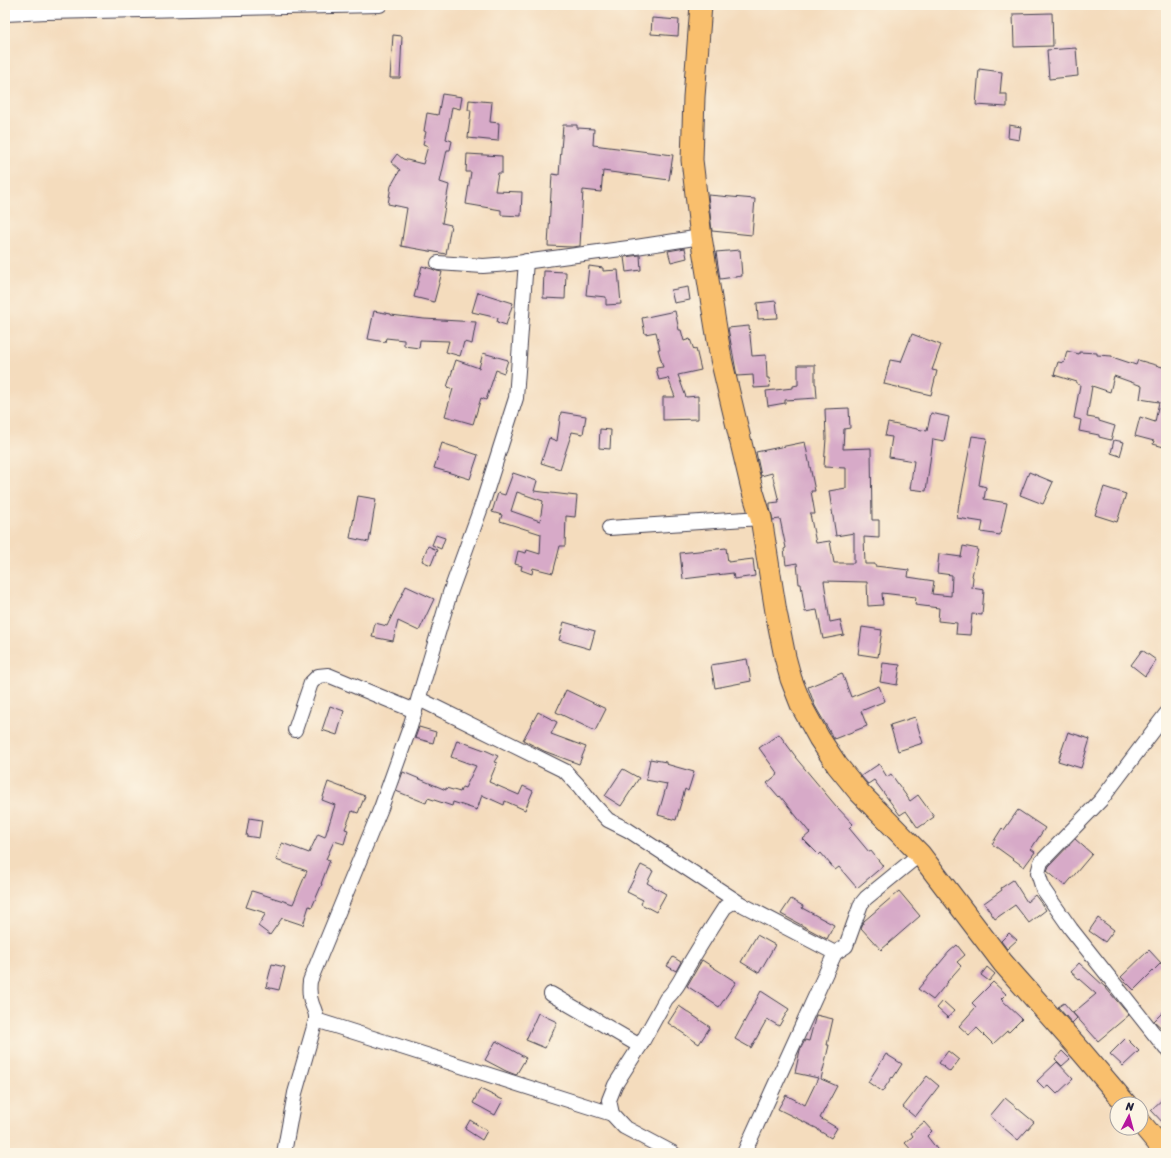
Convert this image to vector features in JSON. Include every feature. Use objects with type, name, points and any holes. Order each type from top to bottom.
[{"type":"highway","points":[[700,5],[694,97],[692,160],[701,237],[721,359],[752,489],[761,518],[776,612],[791,679],[802,707],[819,738],[837,765],[859,792],[920,854],[1003,962],[1119,1096]]},
{"type":"highway","points":[[1149,1133],[1166,1153]]},
{"type":"street","points":[[5,14],[380,5]]},
{"type":"street","points":[[438,263],[482,266],[636,247],[701,237]]},
{"type":"street","points":[[284,1153],[295,1093],[316,1020],[316,1014],[309,993],[310,981],[382,808],[417,705],[450,593],[484,502],[516,398],[526,261]]},
{"type":"street","points":[[609,528],[761,518]]},
{"type":"street","points":[[295,730],[311,683],[318,676],[328,675],[417,705],[565,772],[608,820],[628,830],[741,904],[835,953]]},
{"type":"street","points":[[1166,714],[1101,800],[1041,862],[1038,873],[1043,889],[1071,929],[1166,1049]]},
{"type":"street","points":[[744,1153],[835,953],[846,946],[862,904],[866,898],[920,854]]},
{"type":"street","points":[[612,1114],[609,1100],[614,1085],[640,1046],[666,999],[672,994],[679,984],[686,969],[725,907],[733,902],[741,904]]},
{"type":"street","points":[[551,994],[640,1046]]},
{"type":"street","points":[[316,1020],[612,1114],[624,1127],[673,1153]]},
{"type":"building","points":[[1052,13],[1053,46],[1014,47],[1013,14]]},
{"type":"building","points":[[652,18],[679,20],[678,36],[651,34]]},
{"type":"building","points":[[393,35],[402,36],[400,78],[390,78]]},
{"type":"building","points":[[1076,48],[1078,76],[1049,79],[1047,50]]},
{"type":"building","points":[[979,69],[1002,72],[1000,94],[1007,94],[1007,107],[976,105]]},
{"type":"building","points":[[442,94],[462,97],[460,109],[452,107],[446,139],[452,141],[450,150],[447,150],[440,182],[449,185],[442,223],[451,225],[446,254],[401,246],[407,208],[388,204],[391,186],[400,170],[391,162],[397,154],[403,159],[423,164],[428,146],[423,144],[426,132],[424,131],[427,113],[438,115]]},
{"type":"building","points":[[469,100],[492,102],[490,122],[499,123],[498,141],[468,138],[471,110],[468,110]]},
{"type":"building","points":[[563,125],[577,125],[577,128],[594,129],[593,145],[673,155],[669,180],[603,171],[601,192],[583,190],[580,246],[572,247],[548,246],[552,174],[559,175]]},
{"type":"building","points":[[1009,125],[1021,127],[1019,140],[1008,138]]},
{"type":"building","points":[[467,154],[502,156],[502,173],[498,173],[495,191],[522,192],[521,216],[501,215],[501,210],[466,204],[471,172],[466,172]]},
{"type":"building","points":[[708,195],[755,199],[752,235],[712,231]]},
{"type":"building","points":[[685,248],[687,258],[671,262],[668,251]]},
{"type":"building","points":[[740,250],[742,276],[720,279],[716,252]]},
{"type":"building","points":[[640,255],[641,270],[626,272],[624,257]]},
{"type":"building","points":[[422,266],[442,272],[434,302],[414,297]]},
{"type":"building","points":[[589,266],[603,268],[603,271],[618,270],[621,304],[606,305],[606,297],[586,295]]},
{"type":"building","points":[[544,271],[566,272],[565,299],[543,298]]},
{"type":"building","points":[[688,287],[690,300],[674,303],[671,290]]},
{"type":"building","points":[[478,292],[513,303],[506,325],[497,322],[498,318],[472,312]]},
{"type":"building","points":[[776,301],[778,318],[758,319],[757,303]]},
{"type":"building","points":[[374,311],[391,315],[424,319],[476,322],[472,344],[464,342],[460,356],[446,352],[449,341],[420,340],[419,348],[404,346],[404,340],[386,338],[385,342],[368,339]]},
{"type":"building","points":[[675,311],[679,330],[681,330],[684,341],[690,339],[694,350],[696,349],[701,370],[678,375],[686,397],[698,396],[698,419],[663,420],[663,397],[675,397],[668,378],[659,380],[656,368],[663,367],[658,349],[660,349],[656,332],[645,334],[642,318]]},
{"type":"building","points":[[749,326],[752,356],[766,355],[767,378],[769,378],[770,387],[754,388],[753,375],[737,376],[728,328]]},
{"type":"building","points":[[912,334],[941,345],[932,370],[937,371],[931,395],[884,384],[890,360],[901,362]]},
{"type":"building","points":[[1067,351],[1079,354],[1079,352],[1097,353],[1097,355],[1112,356],[1136,365],[1138,360],[1166,368],[1166,412],[1164,422],[1166,422],[1166,438],[1164,447],[1153,444],[1154,441],[1135,436],[1140,417],[1155,422],[1159,402],[1140,399],[1142,386],[1114,376],[1110,392],[1092,386],[1087,417],[1099,419],[1099,421],[1115,426],[1111,440],[1099,437],[1099,435],[1079,431],[1081,420],[1074,418],[1080,385],[1077,384],[1077,382],[1054,375],[1058,362],[1064,363]]},
{"type":"building","points":[[483,353],[508,360],[504,373],[496,370],[486,400],[481,398],[473,424],[445,416],[453,389],[447,387],[456,360],[479,368]]},
{"type":"building","points":[[798,365],[815,365],[817,398],[785,400],[785,403],[768,406],[766,391],[793,388],[793,386],[798,385]]},
{"type":"building","points":[[849,408],[850,428],[844,429],[843,449],[871,448],[872,520],[879,520],[879,538],[864,537],[865,564],[875,564],[875,566],[909,570],[908,577],[934,581],[932,594],[951,596],[952,575],[937,573],[939,554],[961,557],[963,546],[978,549],[972,576],[972,588],[984,590],[982,615],[972,614],[970,635],[956,634],[957,623],[938,621],[939,608],[915,605],[916,597],[882,593],[883,605],[868,606],[867,582],[824,581],[830,622],[840,620],[844,635],[823,639],[817,610],[805,612],[801,584],[799,584],[797,563],[786,565],[784,549],[786,548],[780,519],[773,520],[770,508],[770,503],[779,502],[772,473],[761,476],[756,452],[805,442],[815,491],[811,491],[815,514],[810,514],[816,543],[830,541],[834,563],[854,563],[854,533],[836,536],[829,491],[846,488],[846,468],[824,467],[826,438],[825,409]]},
{"type":"building","points":[[561,412],[586,416],[583,434],[572,432],[560,469],[541,463],[549,438],[557,441]]},
{"type":"building","points":[[931,413],[949,417],[944,441],[933,439],[926,491],[910,489],[914,461],[889,457],[892,437],[885,436],[888,423],[927,431]]},
{"type":"building","points":[[600,429],[611,430],[610,449],[599,448]]},
{"type":"building","points":[[972,436],[987,438],[979,485],[986,487],[984,499],[1007,503],[1000,535],[981,532],[983,522],[957,518]]},
{"type":"building","points":[[1114,440],[1124,442],[1120,456],[1111,453]]},
{"type":"building","points":[[442,443],[478,455],[470,479],[434,468]]},
{"type":"building","points":[[1029,472],[1053,482],[1043,504],[1020,495]]},
{"type":"building","points":[[513,473],[537,481],[534,491],[577,496],[575,517],[566,516],[565,546],[560,546],[553,573],[533,568],[532,574],[521,570],[522,566],[515,564],[518,551],[526,553],[527,550],[540,554],[541,534],[500,521],[502,515],[492,512],[498,493],[505,495]],"holes":[[[517,492],[543,501],[540,521],[511,511]]]},
{"type":"building","points":[[1104,487],[1126,494],[1117,522],[1095,515]]},
{"type":"building","points":[[358,496],[376,499],[369,542],[350,538]]},
{"type":"building","points":[[436,535],[445,538],[441,549],[432,545]]},
{"type":"building","points":[[428,546],[437,550],[431,565],[422,561]]},
{"type":"building","points":[[726,548],[728,562],[753,559],[755,576],[734,579],[733,573],[683,579],[680,553]]},
{"type":"building","points":[[406,586],[434,599],[419,631],[398,621],[393,641],[372,637],[375,623],[387,626]]},
{"type":"building","points":[[564,622],[595,631],[590,649],[559,640]]},
{"type":"building","points":[[862,627],[882,630],[878,657],[858,654]]},
{"type":"building","points":[[1142,650],[1156,660],[1145,676],[1131,665]]},
{"type":"building","points":[[747,659],[751,681],[715,688],[711,665]]},
{"type":"building","points":[[883,663],[900,665],[897,685],[880,682]]},
{"type":"building","points":[[842,673],[851,697],[879,686],[885,701],[861,711],[867,726],[834,739],[815,706],[808,687]]},
{"type":"building","points":[[566,690],[606,709],[595,731],[556,712]]},
{"type":"building","points":[[330,706],[344,711],[337,735],[322,730]]},
{"type":"building","points":[[538,712],[557,722],[551,734],[586,747],[579,764],[544,751],[523,740]]},
{"type":"building","points":[[915,717],[923,743],[898,751],[890,725]]},
{"type":"building","points":[[419,727],[436,732],[433,743],[415,738]]},
{"type":"building","points":[[1068,732],[1090,739],[1081,768],[1058,761]]},
{"type":"building","points":[[779,734],[795,757],[853,824],[849,828],[883,866],[857,888],[839,867],[835,870],[821,853],[819,855],[803,839],[810,833],[780,796],[779,797],[767,783],[778,774],[759,748]]},
{"type":"building","points":[[457,740],[498,756],[494,762],[497,763],[489,782],[519,795],[523,786],[533,791],[525,810],[505,801],[504,805],[482,795],[477,810],[453,802],[452,806],[428,798],[426,803],[396,791],[403,772],[446,790],[446,788],[460,792],[462,787],[465,788],[476,766],[451,757]]},
{"type":"building","points":[[650,759],[666,762],[666,764],[694,772],[688,791],[685,789],[676,820],[658,815],[667,784],[646,780]]},
{"type":"building","points":[[879,764],[887,777],[891,774],[910,801],[918,795],[934,817],[918,828],[906,811],[900,815],[874,780],[868,784],[861,776]]},
{"type":"building","points":[[623,769],[639,778],[621,806],[605,796]]},
{"type":"building","points":[[328,782],[365,796],[358,813],[352,811],[345,829],[348,830],[344,844],[334,841],[326,859],[330,860],[322,884],[312,907],[309,906],[303,925],[282,918],[270,935],[258,926],[266,913],[246,907],[252,891],[293,904],[307,871],[276,860],[282,843],[309,853],[318,834],[325,837],[335,805],[322,800]]},
{"type":"building","points":[[1018,810],[1045,828],[1031,849],[1035,852],[1024,867],[992,844],[1002,828],[1004,830]]},
{"type":"building","points":[[249,818],[262,820],[259,838],[246,836]]},
{"type":"building","points":[[1075,839],[1092,854],[1065,886],[1047,871],[1049,866]]},
{"type":"building","points":[[641,865],[653,871],[647,883],[666,894],[656,912],[641,904],[643,900],[627,892]]},
{"type":"building","points":[[1013,880],[1027,902],[1035,895],[1046,910],[1029,923],[1015,905],[995,919],[984,903]]},
{"type":"building","points":[[899,891],[920,916],[881,950],[861,928],[864,921]]},
{"type":"building","points":[[791,899],[803,906],[802,908],[834,925],[827,939],[781,914]]},
{"type":"building","points":[[1098,918],[1114,930],[1105,942],[1089,931]]},
{"type":"building","points":[[1009,933],[1017,940],[1007,949],[1001,941]]},
{"type":"building","points":[[757,935],[775,945],[759,973],[741,962]]},
{"type":"building","points":[[957,945],[965,955],[957,962],[961,966],[933,1000],[918,989],[949,952]]},
{"type":"building","points":[[1149,950],[1161,963],[1134,990],[1121,977]]},
{"type":"building","points":[[673,957],[681,962],[676,971],[667,966]]},
{"type":"building","points":[[702,960],[736,982],[719,1007],[687,986]]},
{"type":"building","points":[[1079,963],[1105,987],[1129,1015],[1098,1041],[1073,1013],[1096,994],[1071,972]]},
{"type":"building","points":[[272,964],[285,967],[279,990],[266,987]]},
{"type":"building","points":[[987,967],[995,974],[989,981],[981,975]]},
{"type":"building","points":[[993,982],[1006,994],[1001,999],[1022,1019],[1009,1032],[1007,1031],[993,1044],[977,1028],[969,1035],[959,1026],[976,1007],[972,1003]]},
{"type":"building","points":[[761,991],[789,1009],[779,1026],[767,1019],[751,1048],[735,1039]]},
{"type":"building","points":[[943,1001],[954,1011],[948,1018],[937,1008]]},
{"type":"building","points":[[1064,1003],[1077,1018],[1072,1023],[1058,1007]]},
{"type":"building","points":[[679,1006],[710,1027],[699,1044],[668,1023]]},
{"type":"building","points":[[1166,1009],[1166,1032],[1154,1021]]},
{"type":"building","points":[[538,1013],[557,1022],[545,1048],[526,1040]]},
{"type":"building","points":[[816,1015],[833,1019],[821,1079],[837,1086],[820,1118],[837,1128],[831,1138],[818,1129],[778,1109],[786,1095],[805,1105],[818,1078],[795,1073],[800,1050],[805,1040],[809,1041]]},
{"type":"building","points":[[1126,1038],[1139,1051],[1123,1066],[1110,1054]]},
{"type":"building","points":[[496,1041],[526,1058],[516,1075],[485,1060]]},
{"type":"building","points":[[948,1051],[959,1060],[950,1072],[939,1063]]},
{"type":"building","points":[[1062,1051],[1070,1059],[1062,1066],[1055,1059]]},
{"type":"building","points":[[886,1054],[902,1064],[882,1092],[868,1082]]},
{"type":"building","points":[[1057,1062],[1073,1079],[1057,1094],[1048,1085],[1044,1088],[1037,1081]]},
{"type":"building","points":[[927,1076],[939,1086],[915,1117],[903,1107]]},
{"type":"building","points":[[480,1089],[503,1100],[495,1115],[473,1103]]},
{"type":"building","points":[[1166,1096],[1166,1126],[1151,1110]]},
{"type":"building","points":[[1005,1098],[1034,1122],[1018,1140],[990,1116]]},
{"type":"building","points":[[470,1120],[487,1131],[482,1140],[465,1129]]},
{"type":"building","points":[[924,1122],[932,1131],[927,1136],[940,1153],[914,1153],[905,1143],[913,1136],[911,1133]]}]
